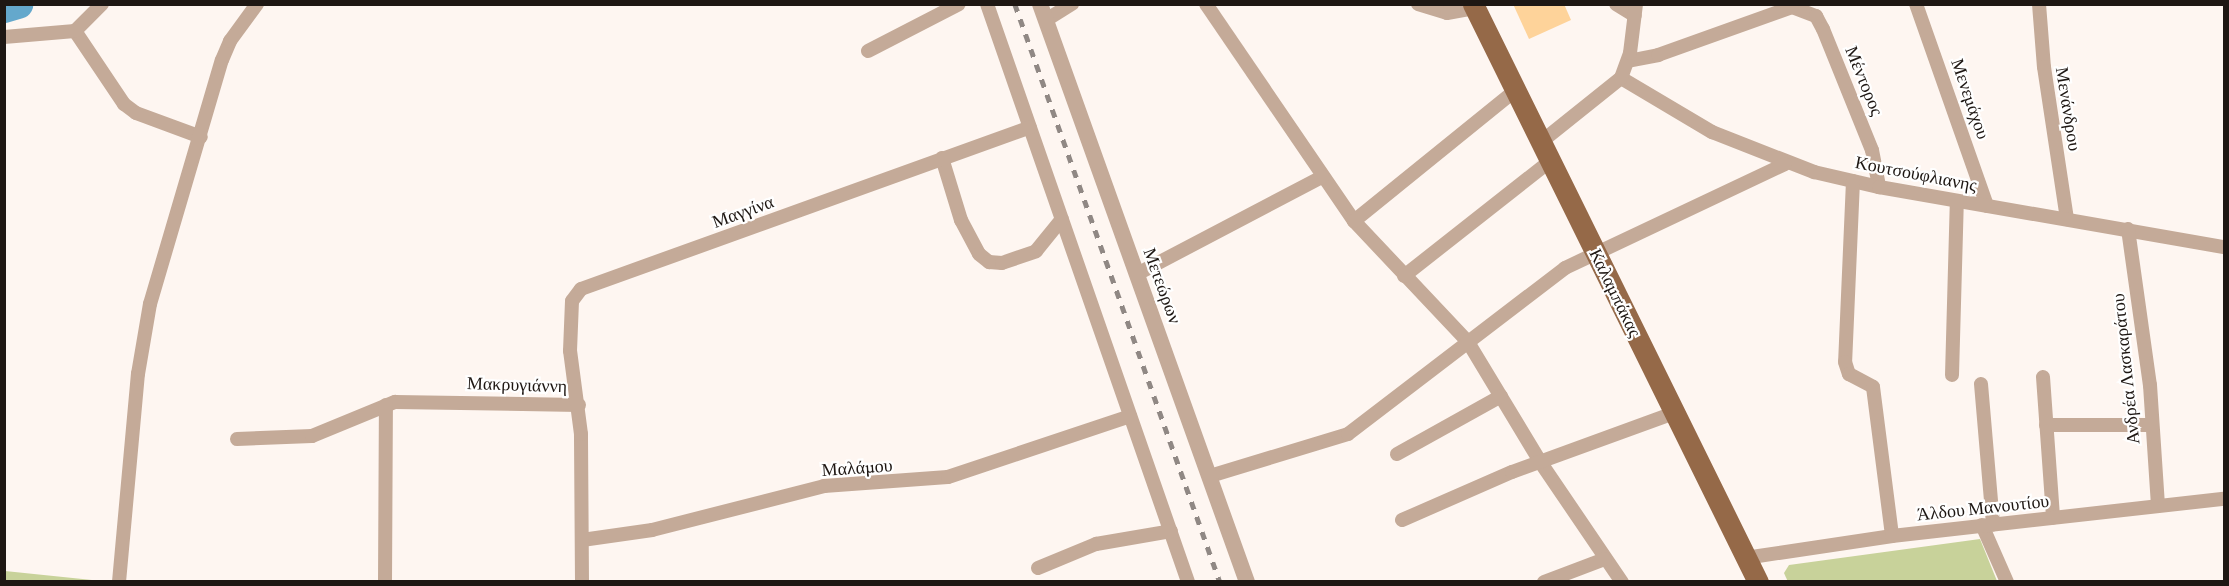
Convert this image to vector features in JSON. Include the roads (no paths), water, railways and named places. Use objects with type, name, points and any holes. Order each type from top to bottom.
[{"type":"main road","name":"Καλαμπάκας","points":[[1474,6],[1758,582]]},
{"type":"street","points":[[4,37],[75,31],[102,4]]},
{"type":"street","points":[[119,582],[141,350],[159,273],[222,60],[230,41],[258,4]]},
{"type":"street","points":[[868,51],[958,4]]},
{"type":"street","points":[[987,4],[1171,531],[1183,580]]},
{"type":"street","points":[[1043,12],[1072,4]]},
{"type":"street","points":[[1206,4],[1354,221],[1468,342],[1541,463],[1622,582]]},
{"type":"street","points":[[1418,4],[1447,14],[1474,6]]},
{"type":"street","points":[[1404,276],[1546,152],[1621,78],[1628,61],[1636,10],[1616,4]]},
{"type":"street","name":"Μενεμάχου","points":[[1916,4],[1987,206]]},
{"type":"street","name":"Μενάνδρου","points":[[2039,4],[2044,67],[2067,219]]},
{"type":"street","points":[[1628,61],[1658,56],[1791,5]]},
{"type":"street","name":"Μέντορος","points":[[1791,5],[1816,16],[1823,29],[1872,150],[1879,187]]},
{"type":"street","name":"Μετεώρων","points":[[1043,12],[1247,582]]},
{"type":"street","points":[[75,31],[124,104],[136,113],[201,137]]},
{"type":"street","name":"Κουτσούφλιανης","points":[[1621,78],[1695,123],[1785,164],[1879,187],[2224,247]]},
{"type":"street","points":[[1354,221],[1516,90]]},
{"type":"street","name":"Μαγγίνα","points":[[579,405],[570,351],[572,301],[581,289],[1029,127]]},
{"type":"street","points":[[942,158],[961,220],[979,254],[989,262],[1002,263],[1036,250],[1062,219]]},
{"type":"street","points":[[1210,476],[1348,434],[1565,268],[1785,164]]},
{"type":"street","points":[[1137,274],[1322,177]]},
{"type":"street","points":[[1853,181],[1845,362],[1849,374],[1873,387],[1892,536]]},
{"type":"street","points":[[1952,375],[1957,201]]},
{"type":"street","name":"Ανδρέα Λασκαράτου","points":[[2128,229],[2152,425],[2158,506]]},
{"type":"street","points":[[2043,377],[2053,518]]},
{"type":"street","points":[[1981,384],[1987,525],[2007,582]]},
{"type":"street","points":[[1398,454],[1500,396]]},
{"type":"street","name":"Μακρυγιάννη","points":[[237,440],[312,436],[386,405],[417,400],[579,405],[582,582]]},
{"type":"street","points":[[384,582],[386,405]]},
{"type":"street","points":[[1402,520],[1541,463],[1674,413]]},
{"type":"street","name":"Μαλάμου","points":[[582,540],[652,530],[824,486],[948,477],[1130,416]]},
{"type":"street","points":[[2046,425],[2152,425]]},
{"type":"street","name":"Άλδου Μανουτίου","points":[[1746,558],[1892,536],[2224,499]]},
{"type":"street","points":[[1038,568],[1096,544],[1171,531]]},
{"type":"street","points":[[1544,582],[1605,559]]},
{"type":"waterway","points":[[4,8],[18,4]]},
{"type":"railway","points":[[1015,4],[1220,582]]}]
